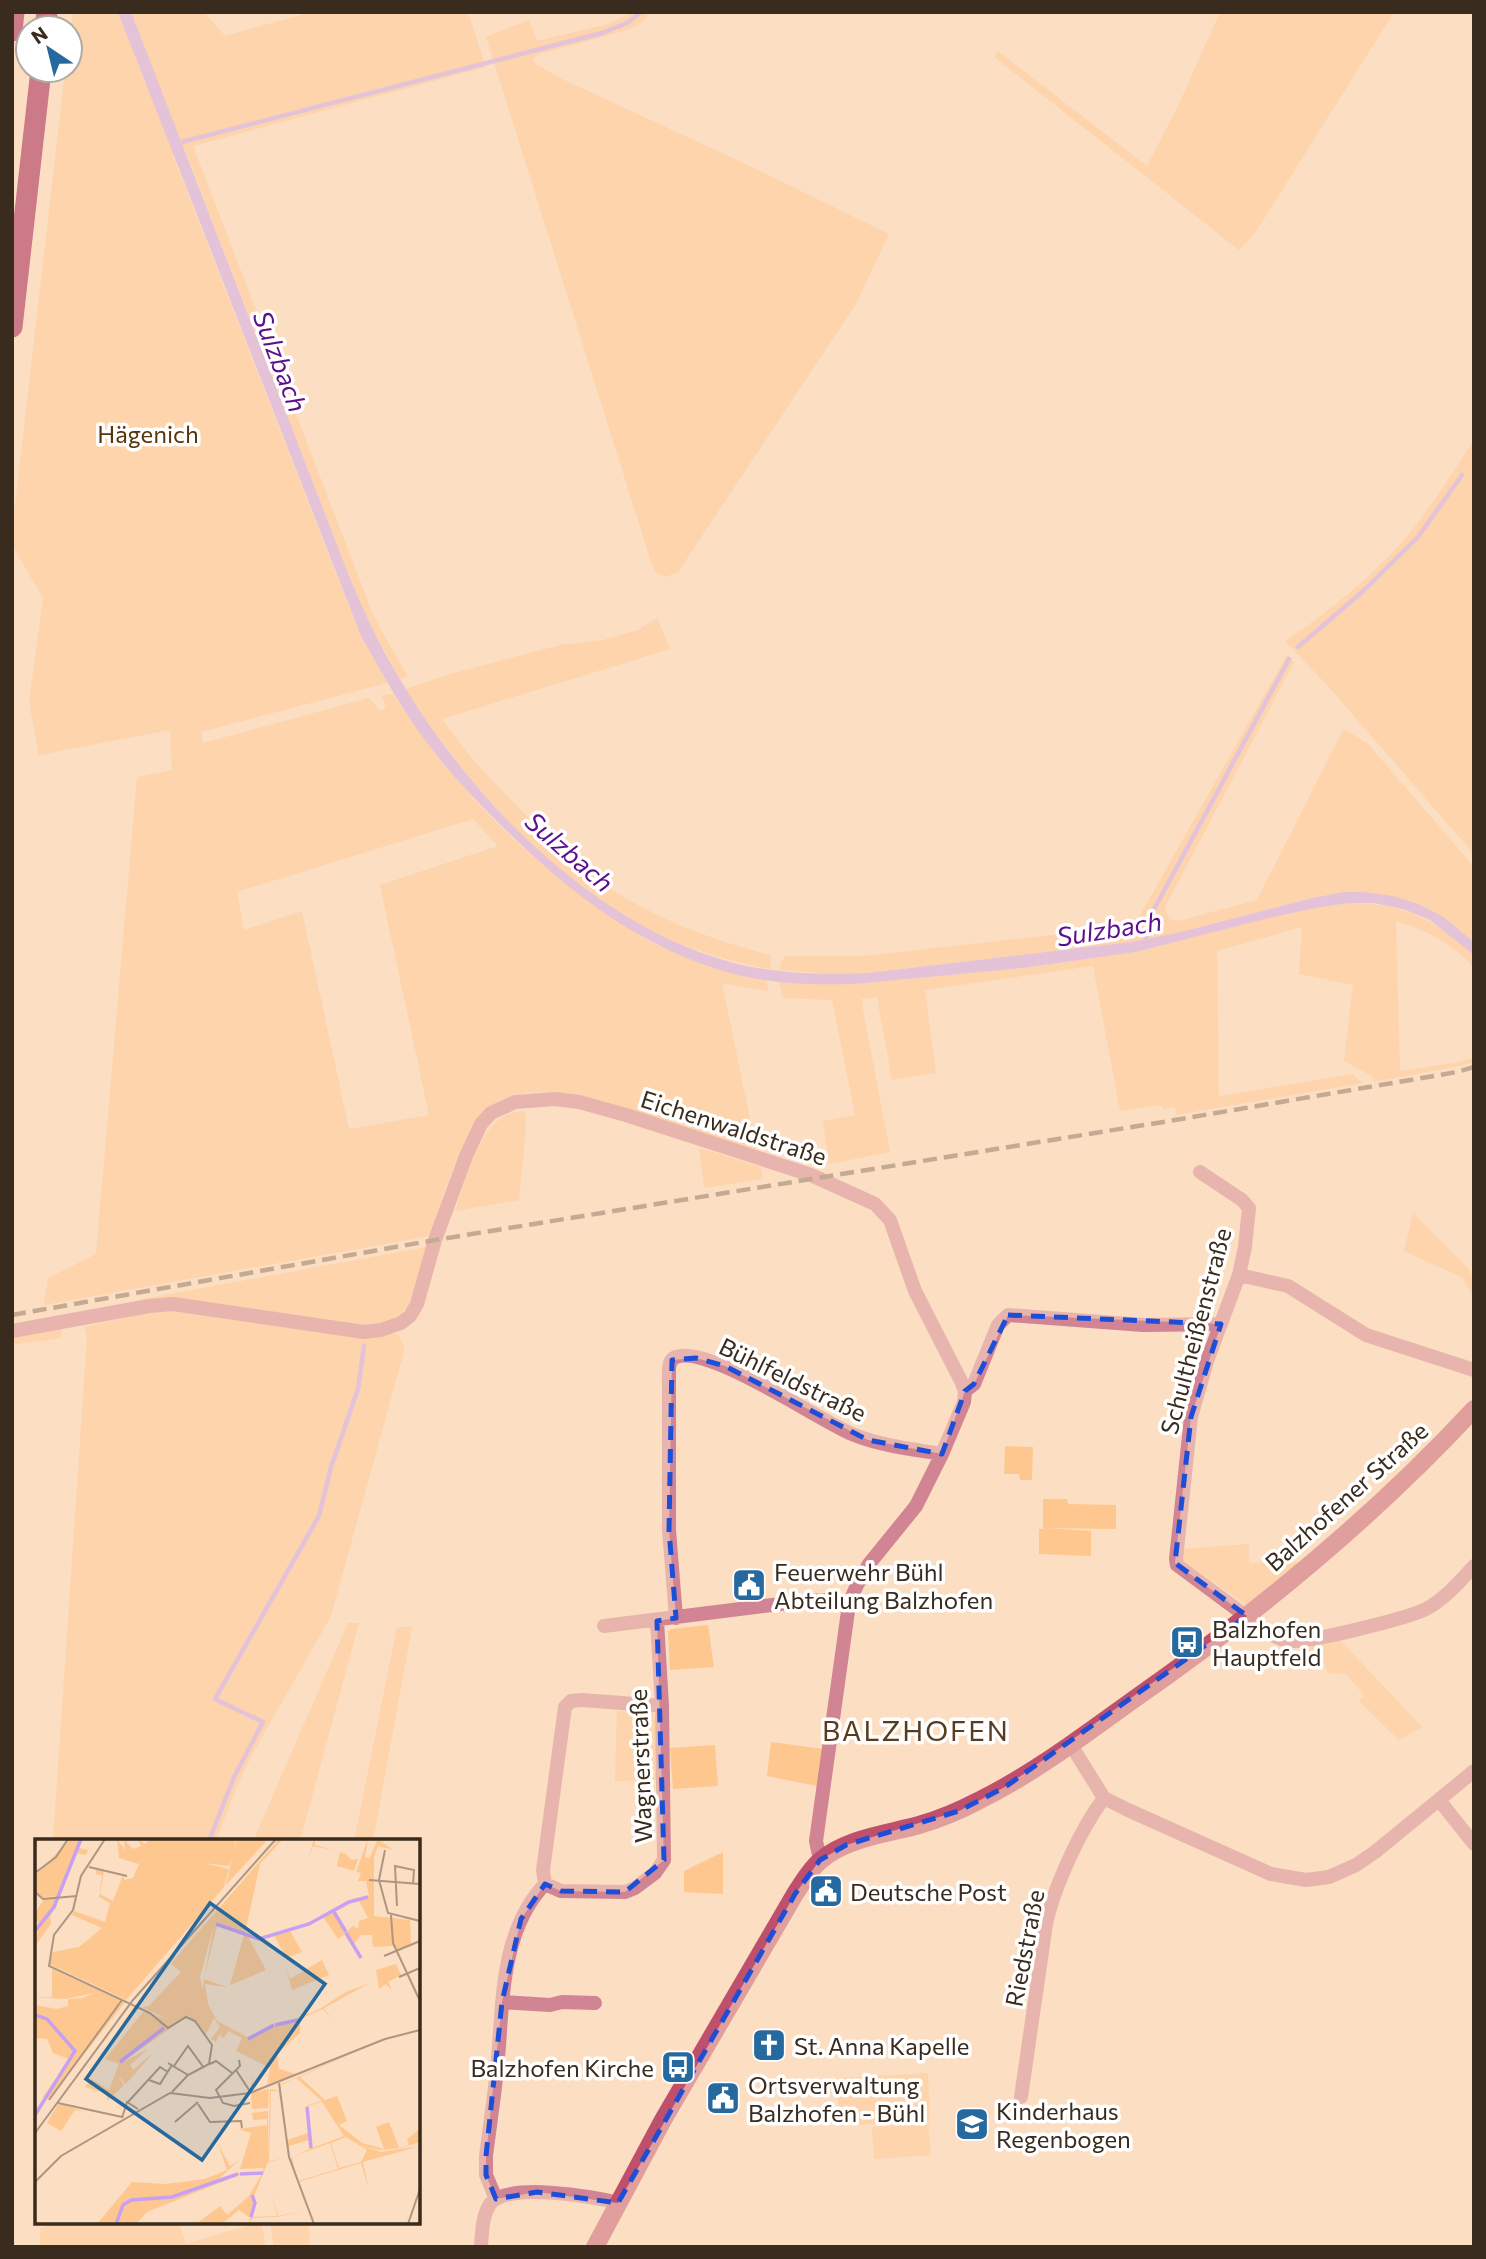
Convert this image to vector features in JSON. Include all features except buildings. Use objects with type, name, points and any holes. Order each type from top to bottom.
[{"type":"highway","points":[[12,30],[14,12]]},
{"type":"highway","points":[[12,327],[39,84]]},
{"type":"street","name":"Eichenwaldstraße","points":[[12,1331],[173,1304],[364,1332],[394,1326],[410,1316],[417,1304],[435,1240],[466,1156],[481,1124],[500,1107],[515,1102],[555,1099],[579,1102],[626,1115],[811,1175],[880,1207],[890,1220],[915,1291],[965,1391]]},
{"type":"street","name":"Schultheißenstraße","points":[[1200,1172],[1249,1208],[1239,1275],[1207,1361],[1191,1417],[1175,1559],[1181,1569],[1247,1616]]},
{"type":"street","points":[[1239,1275],[1288,1286],[1366,1335],[1474,1370]]},
{"type":"street","points":[[820,1860],[816,1841],[849,1604],[869,1564],[916,1506],[942,1454],[964,1402],[965,1391],[974,1384],[998,1325],[1008,1315],[1143,1325],[1221,1324]]},
{"type":"street","name":"Bühlfeldstraße","points":[[676,1618],[669,1530],[669,1371],[672,1360],[676,1357],[696,1358],[725,1366],[836,1427],[868,1440],[942,1454]]},
{"type":"street","name":"Balzhofener Straße","points":[[595,2247],[663,2120],[807,1874],[820,1860],[846,1845],[959,1811],[1005,1787],[1071,1745],[1175,1672],[1352,1530],[1474,1409]]},
{"type":"street","points":[[1247,1616],[1279,1639],[1292,1641],[1317,1637],[1423,1610],[1449,1593],[1474,1566]]},
{"type":"street","points":[[604,1626],[818,1600],[849,1604]]},
{"type":"street","name":"Wagnerstraße","points":[[545,1884],[561,1891],[625,1892],[635,1888],[661,1867],[665,1850],[657,1621]]},
{"type":"street","points":[[496,2199],[486,2175],[486,2156],[502,2001],[515,1934],[528,1906],[545,1884],[543,1870],[565,1707],[571,1701],[582,1700],[662,1706]]},
{"type":"street","points":[[1071,1745],[1104,1798],[1271,1874],[1306,1880],[1329,1877],[1356,1865],[1474,1771]]},
{"type":"street","name":"Riedstraße","points":[[1021,2097],[1052,1899],[1092,1815],[1104,1798]]},
{"type":"street","points":[[1438,1800],[1474,1844]]},
{"type":"street","points":[[502,2001],[550,2005],[562,2002],[595,2003]]},
{"type":"street","points":[[481,2247],[486,2213],[496,2199],[519,2192],[537,2192],[618,2203]]},
{"type":"highlighted area","points":[[1008,1315],[1221,1324],[1191,1417],[1175,1563],[1247,1616],[1005,1787],[959,1811],[846,1845],[820,1860],[795,1894],[618,2203],[537,2192],[496,2199],[486,2175],[486,2156],[502,2002],[521,1919],[545,1884],[561,1891],[625,1892],[664,1860],[657,1621],[676,1618],[669,1530],[672,1360],[696,1358],[725,1366],[868,1440],[942,1454],[965,1391],[974,1384]]},
{"type":"green space","name":"Hägenich","points":[[73,12],[204,12],[225,36],[311,12],[468,12],[486,67],[193,146],[374,617],[408,677],[400,679],[369,622],[351,581],[185,150],[173,156],[348,604],[361,636],[387,683],[201,732],[203,743],[369,698],[380,711],[386,708],[382,695],[393,694],[433,750],[471,796],[513,839],[559,878],[651,942],[708,965],[767,981],[768,991],[722,983],[757,1153],[580,1096],[545,1092],[515,1095],[491,1107],[469,1135],[453,1168],[430,1236],[44,1305],[48,1278],[96,1254],[137,777],[172,770],[170,730],[39,755],[29,702],[43,598],[12,545],[63,84],[84,84],[84,14]],"holes":[[[473,819],[498,846],[380,885],[429,1115],[349,1129],[302,911],[244,930],[237,892]]]},
{"type":"green space","points":[[632,12],[651,12],[641,23],[627,30],[540,54],[533,58],[534,63],[560,78],[889,234],[856,304],[678,572],[666,577],[656,572],[652,565],[486,37],[529,20],[537,41],[609,24]]},
{"type":"green space","points":[[1220,12],[1394,12],[1255,233],[1239,250],[994,57],[998,51],[1147,166],[1178,106]]},
{"type":"green space","points":[[1474,440],[1474,854],[1327,685],[1285,641],[1321,616],[1388,557],[1417,524]]},
{"type":"green space","points":[[657,618],[670,649],[442,719],[491,779],[555,845],[590,875],[632,902],[676,924],[771,955],[771,969],[717,956],[664,937],[599,900],[567,876],[505,818],[477,786],[450,753],[406,689],[443,676],[560,645],[603,640],[638,630]]},
{"type":"green space","points":[[1287,655],[1294,662],[1165,907],[1169,919],[1179,921],[1257,900],[1342,732],[1346,730],[1368,744],[1474,867],[1474,942],[1442,916],[1418,904],[1363,892],[1344,892],[1131,942],[867,973],[831,974],[780,970],[781,962],[786,956],[863,956],[1134,926]]},
{"type":"green space","points":[[1349,903],[1385,906],[1417,916],[1446,932],[1474,955],[1474,968],[1458,952],[1439,939],[1396,921],[1400,1071],[1474,1058],[1474,1063],[1374,1082],[1372,1076],[1344,1061],[1353,985],[1299,974],[1302,927],[1217,951],[1219,1096],[1352,1074],[1363,1083],[1176,1115],[1175,1107],[1163,1109],[1160,1105],[1120,1111],[1093,966],[925,990],[936,1073],[892,1080],[877,997],[861,999],[890,1152],[829,1164],[823,1121],[855,1115],[832,1000],[783,998],[779,981],[855,984],[1022,968],[1136,952],[1265,919]]},
{"type":"green space","points":[[525,1111],[526,1129],[519,1200],[455,1211],[474,1156],[488,1131],[508,1114]]},
{"type":"green space","points":[[699,1148],[761,1167],[762,1179],[704,1188]]},
{"type":"green space","points":[[1413,1213],[1468,1268],[1474,1280],[1474,1298],[1463,1278],[1404,1251]]},
{"type":"green space","points":[[426,1247],[416,1287],[407,1306],[394,1319],[372,1327],[137,1303],[142,1299]]},
{"type":"green space","points":[[171,1307],[392,1332],[399,1336],[405,1348],[331,1616],[253,1753],[217,1839],[53,1839],[87,1338],[84,1327]]},
{"type":"green space","points":[[62,1326],[61,1338],[12,1345],[12,1336]]},
{"type":"green space","points":[[1005,1446],[1033,1447],[1032,1480],[1020,1480],[1019,1474],[1004,1474]]},
{"type":"green space","points":[[1043,1499],[1067,1499],[1068,1504],[1116,1505],[1116,1529],[1047,1528],[1091,1531],[1091,1556],[1039,1554],[1039,1529],[1043,1529]]},
{"type":"green space","points":[[1249,1544],[1249,1563],[1305,1562],[1249,1607],[1181,1559],[1183,1549]]},
{"type":"green space","points":[[348,1623],[359,1623],[301,1839],[254,1839]]},
{"type":"green space","points":[[708,1625],[714,1667],[670,1670],[668,1631]]},
{"type":"green space","points":[[397,1627],[412,1627],[373,1839],[354,1839]]},
{"type":"green space","points":[[1340,1640],[1422,1727],[1399,1740],[1359,1701],[1364,1695],[1346,1674],[1328,1673],[1320,1653],[1296,1662],[1295,1651]]},
{"type":"green space","points":[[617,1711],[652,1713],[658,1720],[659,1780],[615,1781]]},
{"type":"green space","points":[[771,1742],[824,1749],[817,1786],[767,1776]]},
{"type":"green space","points":[[715,1745],[718,1786],[673,1789],[670,1748]]},
{"type":"green space","points":[[723,1852],[723,1894],[684,1892],[684,1871]]},
{"type":"green space","points":[[928,2073],[930,2121],[839,2126],[837,2078]]},
{"type":"green space","points":[[928,2123],[931,2155],[874,2159],[872,2127]]},
{"type":"green space","points":[[53,2224],[179,2224],[186,2244],[261,2224],[266,2247],[40,2247],[40,2228]]},
{"type":"green space","points":[[270,2224],[309,2224],[309,2247],[274,2247]]},
{"type":"shaded area","points":[[118,12],[131,12],[369,622],[419,710],[453,757],[491,802],[533,845],[578,883],[626,916],[677,943],[730,962],[798,973],[868,973],[1131,942],[1344,892],[1393,896],[1418,904],[1442,916],[1474,942],[1474,955],[1430,920],[1403,909],[1373,903],[1349,903],[1265,919],[1136,952],[1022,968],[855,984],[809,984],[749,977],[701,964],[670,951],[611,918],[532,855],[452,773],[405,711],[361,636]]},
{"type":"waterway","points":[[178,143],[602,33],[627,23],[641,12]]},
{"type":"waterway","points":[[1298,647],[1361,593],[1418,537],[1462,475]]},
{"type":"waterway","name":"Sulzbach","points":[[1145,944],[1148,921],[1289,659]]},
{"type":"waterway","points":[[210,1839],[234,1777],[263,1722],[215,1699],[319,1516],[331,1467],[358,1389],[364,1346]]},
{"type":"railway","points":[[12,1315],[435,1240],[1169,1121],[1474,1067]]},
{"type":"place","name":"Feuerwehr Bühl Abteilung Balzhofen","points":[[749,1585]]},
{"type":"place","name":"Balzhofen Hauptfeld","points":[[1187,1642]]},
{"type":"place","name":"Deutsche Post","points":[[826,1891]]},
{"type":"place","name":"St. Anna Kapelle","points":[[769,2045]]},
{"type":"place","name":"Balzhofen Kirche","points":[[678,2067]]},
{"type":"place","name":"Ortsverwaltung Balzhofen - Bühl","points":[[723,2098]]},
{"type":"place","name":"Kinderhaus Regenbogen","points":[[972,2124]]},
{"type":"district","name":"BALZHOFEN","points":[[916,1730]]}]
